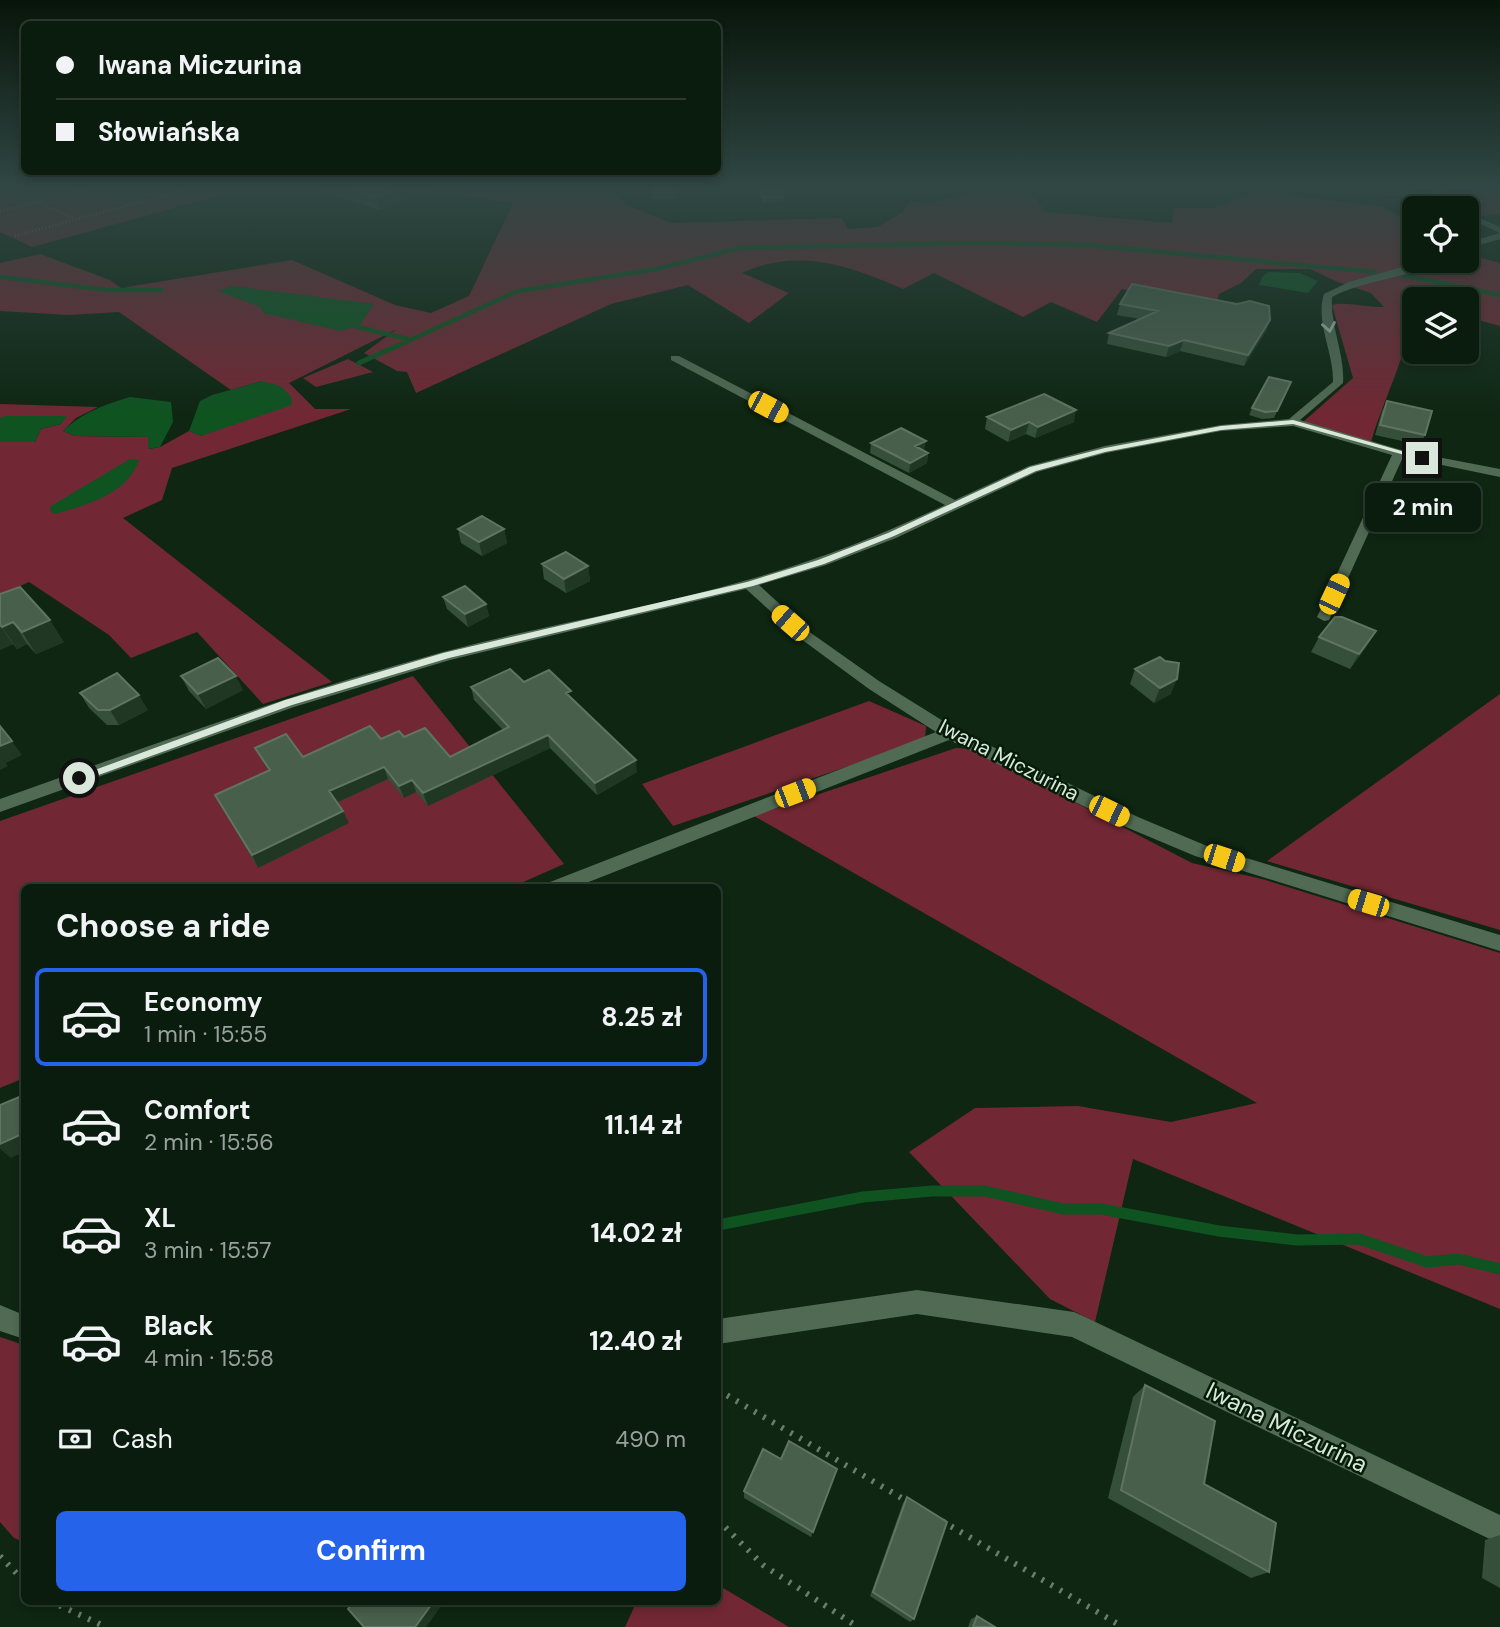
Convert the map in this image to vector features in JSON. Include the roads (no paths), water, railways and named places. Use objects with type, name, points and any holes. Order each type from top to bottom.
[{"type":"street","points":[[1293,422],[1296,416],[1338,383],[1340,368],[1330,335],[1327,296],[1362,279],[1402,269]]},
{"type":"street","points":[[675,358],[953,504]]},
{"type":"street","points":[[0,806],[288,703],[368,679],[447,656],[749,584],[821,562],[891,535],[1033,469],[1105,450],[1221,428],[1293,422],[1399,453],[1500,473]]},
{"type":"street","points":[[1324,617],[1399,453]]},
{"type":"street","name":"Iwana Miczurina","points":[[749,584],[806,636],[874,685],[950,733],[1132,822],[1201,851],[1500,943]]},
{"type":"street","points":[[565,884],[950,733]]},
{"type":"street","name":"Iwana Miczurina","points":[[721,1332],[917,1302],[1074,1325],[1500,1530]]},
{"type":"street","points":[[0,1318],[21,1326]]},
{"type":"waterway","points":[[395,347],[518,291],[681,263]]},
{"type":"waterway","points":[[1278,263],[1375,272]]},
{"type":"waterway","points":[[1396,274],[1500,295]]},
{"type":"waterway","points":[[0,277],[107,290],[161,290]]},
{"type":"waterway","points":[[357,327],[408,339]]},
{"type":"waterway","points":[[359,363],[399,345]]},
{"type":"waterway","points":[[721,1224],[863,1197],[932,1191],[985,1191],[1063,1209],[1101,1209],[1219,1231],[1297,1240],[1359,1239],[1427,1262],[1458,1259],[1500,1269]]}]
